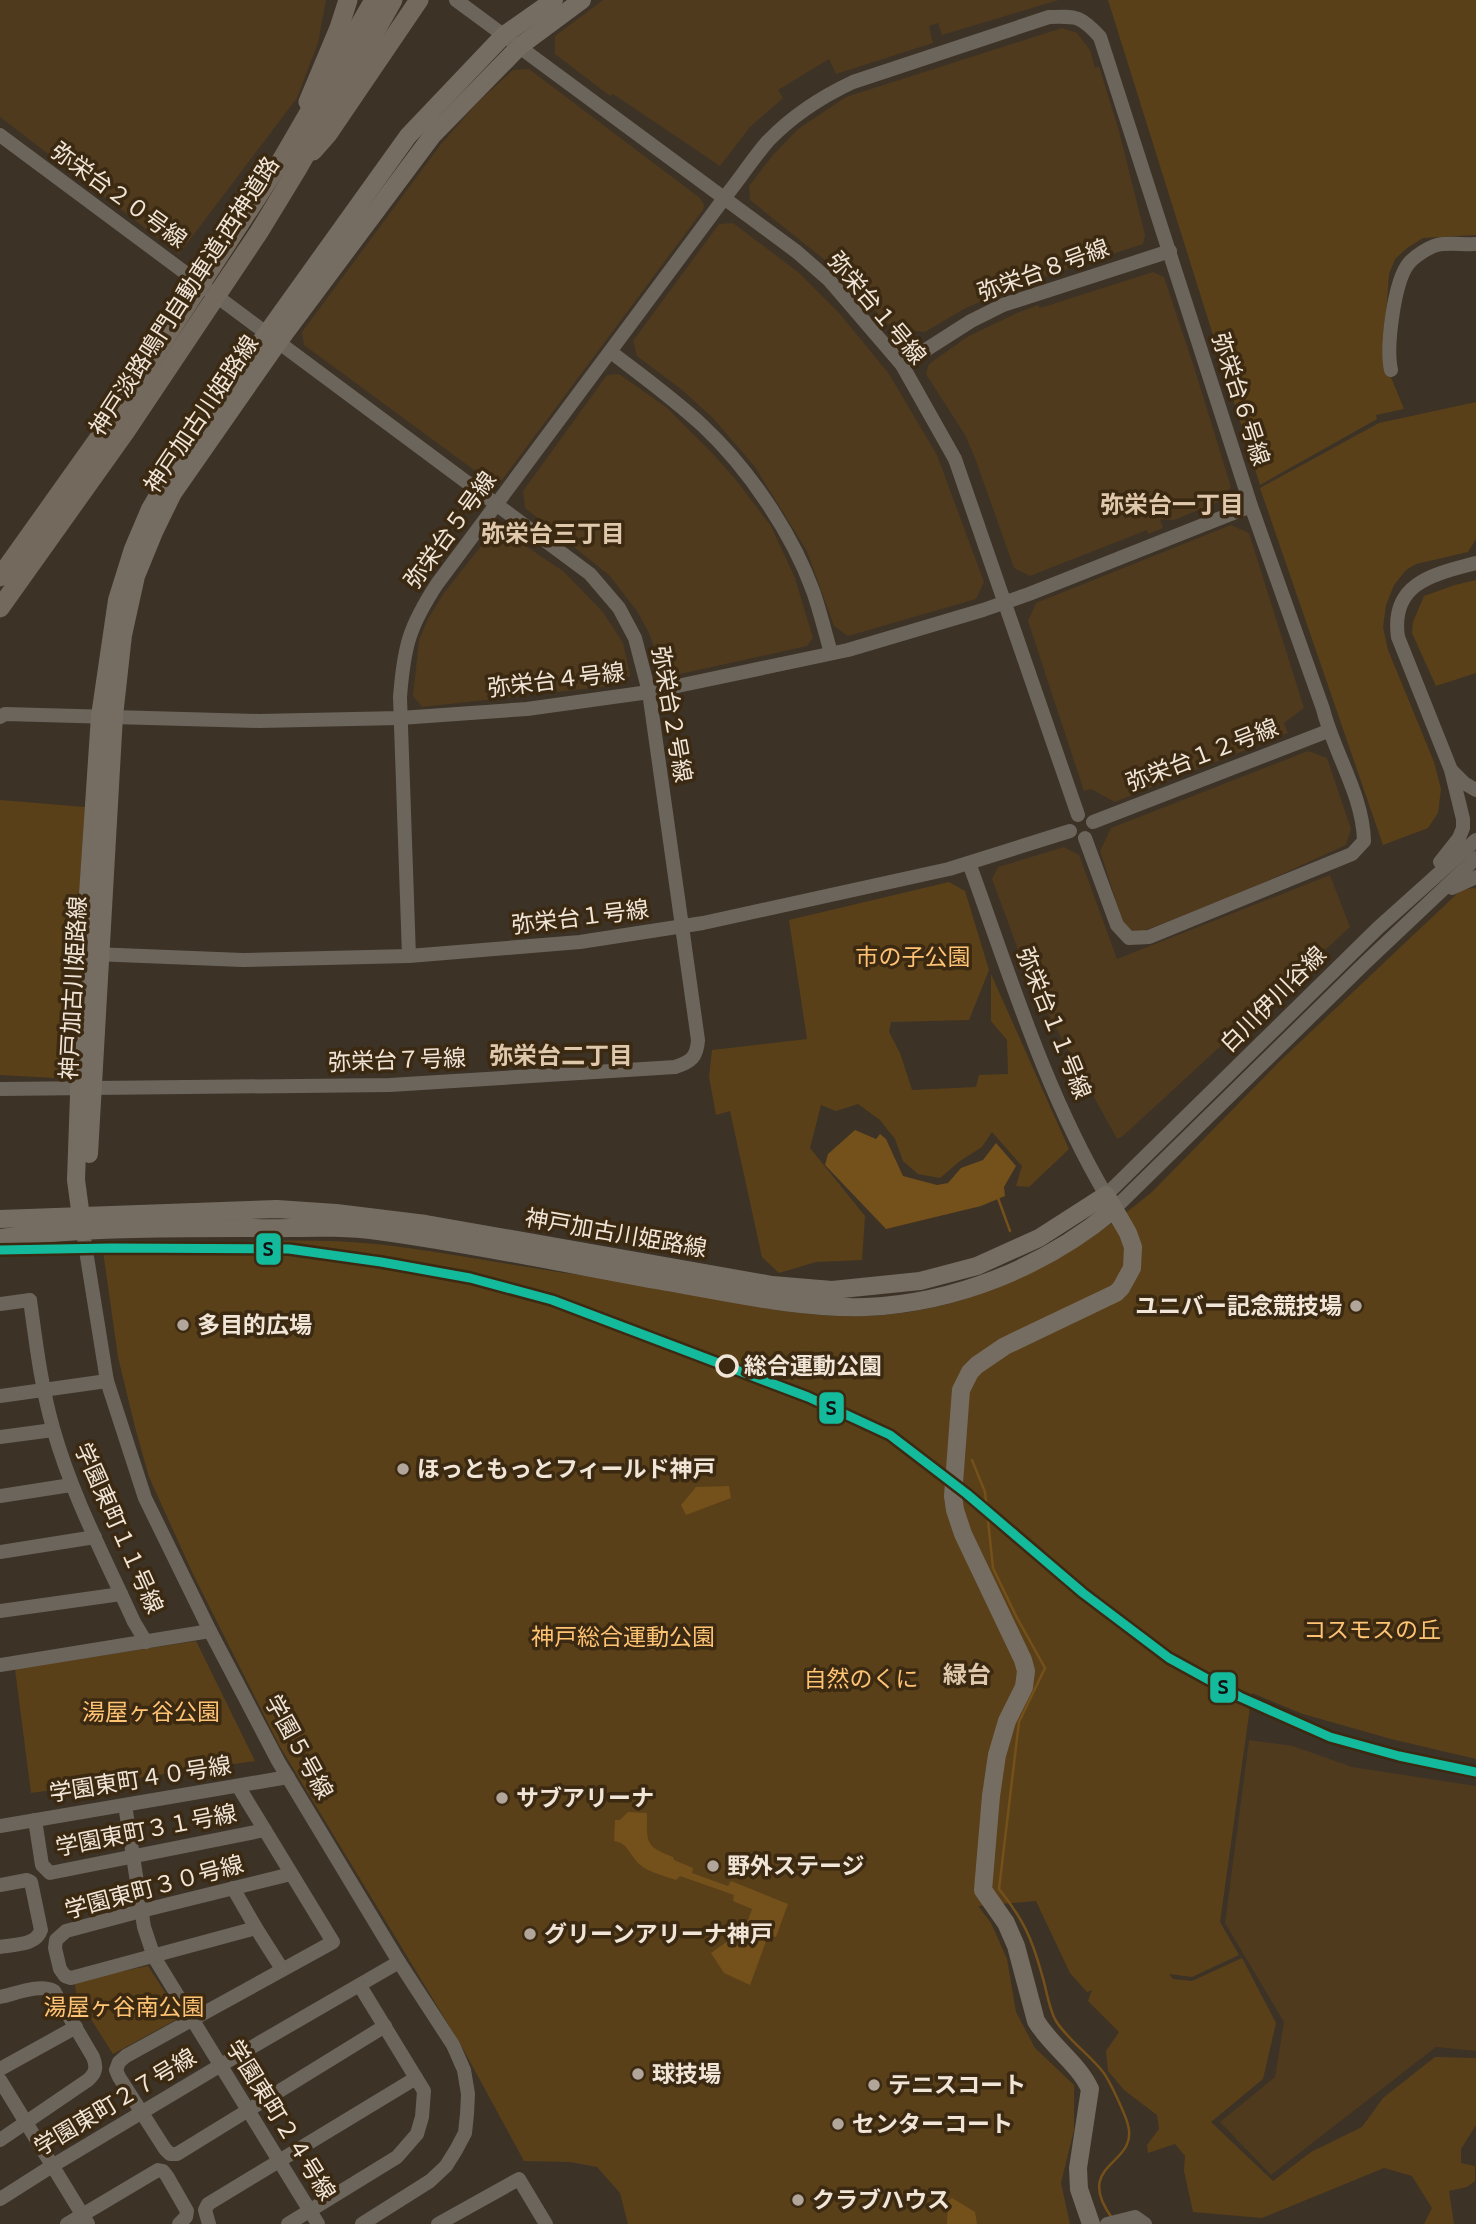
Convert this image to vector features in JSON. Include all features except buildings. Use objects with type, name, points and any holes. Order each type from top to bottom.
[{"type":"highway","points":[[300,130],[309,97],[327,58],[348,0]]},
{"type":"highway","name":"神戸淡路鳴門自動車道;西神道路","points":[[0,577],[118,411],[300,130],[374,0]]},
{"type":"highway","name":"神戸淡路鳴門自動車道;西神道路","points":[[0,608],[126,431],[259,232],[393,0]]},
{"type":"highway","points":[[298,168],[328,134],[419,0]]},
{"type":"main road","name":"神戸加古川姫路線","points":[[82,1224],[87,1182],[86,1089],[92,954],[107,716],[136,576],[173,493],[273,337],[408,136],[504,35],[554,0]]},
{"type":"main road","name":"神戸加古川姫路線","points":[[273,337],[432,136],[520,46],[582,0]]},
{"type":"main road","name":"神戸加古川姫路線","points":[[0,1219],[205,1228],[347,1228],[427,1239],[776,1300],[865,1307],[918,1301],[968,1289],[1032,1264],[1082,1235],[1110,1203]]},
{"type":"main road","points":[[1091,2224],[1079,2189],[1079,2168],[1090,2090],[1085,2079],[1036,2021],[1016,1946],[1006,1923],[983,1890],[990,1796],[999,1750],[1007,1721],[1024,1687],[1026,1671],[963,1534],[953,1496],[961,1390],[970,1372],[977,1364],[1005,1346],[1116,1293],[1130,1273],[1134,1255],[1132,1241],[1110,1203]]},
{"type":"main road","name":"神戸加古川姫路線","points":[[0,1238],[38,1234],[82,1224]]},
{"type":"street","points":[[456,0],[504,35]]},
{"type":"street","name":"弥栄台６号線","points":[[725,197],[767,142],[791,120],[825,95],[853,82],[1049,17],[1073,16],[1089,25],[1100,37],[1251,506],[1319,697],[1328,731],[1364,824],[1364,841],[1352,854],[1149,937],[1129,938],[1117,925],[1085,838]]},
{"type":"street","name":"弥栄台１号線","points":[[504,35],[797,251],[829,280],[902,365],[955,459],[1078,814]]},
{"type":"street","name":"弥栄台２０号線","points":[[0,135],[273,337]]},
{"type":"street","name":"弥栄台５号線","points":[[409,956],[400,718],[403,656],[411,630],[437,584],[725,197]]},
{"type":"street","points":[[1391,370],[1389,338],[1401,280],[1409,263],[1437,245],[1476,244]]},
{"type":"street","name":"弥栄台８号線","points":[[902,365],[971,321],[1003,305],[1170,251]]},
{"type":"street","name":"弥栄台２号線","points":[[273,337],[590,574],[619,608],[635,638],[649,692],[683,927]]},
{"type":"street","points":[[611,352],[706,428],[741,468],[772,511],[801,564],[813,591],[831,653]]},
{"type":"street","name":"弥栄台４号線","points":[[0,717],[5,714],[259,721],[400,718],[527,709],[649,692],[872,643],[1005,602],[1251,506]]},
{"type":"street","points":[[1405,903],[1459,838],[1463,819],[1451,770],[1398,637],[1398,612],[1406,594],[1414,585],[1429,576],[1476,564]]},
{"type":"street","name":"弥栄台１２号線","points":[[1093,822],[1328,731]]},
{"type":"street","points":[[1451,770],[1476,790]]},
{"type":"street","points":[[1078,814],[1087,815],[1093,822],[1092,832],[1085,838],[1076,837],[1070,831],[1070,821],[1078,814]]},
{"type":"street","name":"弥栄台１号線","points":[[92,954],[243,960],[409,956],[580,942],[683,927],[949,869],[1070,831]]},
{"type":"street","name":"白川伊川谷線","points":[[1110,1203],[1405,903],[1476,840]]},
{"type":"street","name":"白川伊川谷線","points":[[1110,1203],[1476,858]]},
{"type":"street","name":"弥栄台１１号線","points":[[970,863],[1028,1028],[1085,1159],[1110,1203]]},
{"type":"street","points":[[1425,906],[1461,883],[1476,877]]},
{"type":"street","name":"弥栄台７号線","points":[[86,1089],[390,1085],[675,1067],[690,1063],[697,1052],[698,1040],[683,927]]},
{"type":"street","points":[[0,1089],[86,1089]]},
{"type":"street","name":"学園５号線","points":[[82,1224],[107,1381],[145,1498],[210,1631],[288,1777],[399,1962],[453,2045],[464,2070],[468,2094],[465,2133],[457,2150],[446,2166],[430,2181],[362,2224]]},
{"type":"street","name":"学園東町１１号線","points":[[0,1304],[30,1300],[43,1389],[71,1485],[146,1642]]},
{"type":"street","points":[[0,1396],[107,1381]]},
{"type":"street","points":[[0,1437],[53,1430]]},
{"type":"street","points":[[0,1496],[71,1485]]},
{"type":"street","points":[[0,1552],[95,1537]]},
{"type":"street","points":[[0,1611],[121,1594]]},
{"type":"street","points":[[0,1665],[210,1631]]},
{"type":"street","name":"学園東町４０号線","points":[[0,1826],[288,1777]]},
{"type":"street","points":[[238,1786],[333,1942],[126,2056],[119,2062],[116,2070],[119,2077],[170,2154],[183,2151],[385,2026]]},
{"type":"street","name":"学園東町２４号線","points":[[125,1805],[144,1927],[154,1957],[318,2224]]},
{"type":"street","name":"学園東町３１号線","points":[[35,1820],[42,1865],[50,1873],[265,1830]]},
{"type":"street","name":"学園東町３０号線","points":[[256,1928],[71,1978],[65,1976],[60,1969],[55,1948],[56,1940],[66,1931],[291,1874]]},
{"type":"street","points":[[0,1885],[27,1880],[32,1882],[41,1930],[34,1941],[0,1947]]},
{"type":"street","points":[[233,1888],[282,1969]]},
{"type":"street","name":"学園東町２７号線","points":[[0,2199],[220,2065],[399,1962]]},
{"type":"street","points":[[288,2224],[397,2157],[417,2134],[422,2117],[424,2091],[360,1986]]},
{"type":"street","points":[[0,1997],[49,1987],[54,1991],[95,2062],[94,2075],[0,2140]]},
{"type":"street","points":[[0,2069],[76,2027]]},
{"type":"street","points":[[209,2224],[205,2210],[208,2204],[416,2078]]},
{"type":"street","points":[[0,2080],[85,2219]]},
{"type":"street","points":[[67,2224],[85,2219],[158,2170],[167,2176],[187,2211],[186,2217],[179,2224]]},
{"type":"street","points":[[438,2224],[519,2179],[546,2224]]},
{"type":"street","points":[[1113,2222],[1135,2217],[1145,2224]]},
{"type":"shaded area","points":[[0,0],[326,0],[318,43],[297,98],[179,254],[0,117]]},
{"type":"shaded area","points":[[603,0],[1059,0],[942,35],[938,23],[929,26],[933,43],[836,74],[829,59],[778,90],[783,98],[750,127],[720,166],[613,94],[610,96],[555,54],[555,36]]},
{"type":"shaded area","points":[[1062,28],[1077,33],[1090,50],[1095,68],[1099,66],[1119,131],[1145,235],[1143,244],[1011,288],[964,309],[925,332],[893,329],[831,265],[750,200],[749,186],[773,155],[798,129],[846,97]]},
{"type":"shaded area","points":[[529,69],[700,198],[704,205],[703,210],[502,480],[489,481],[304,345],[302,332],[441,144],[478,102],[513,70]]},
{"type":"shaded area","points":[[733,223],[798,272],[840,314],[889,374],[937,455],[984,582],[976,599],[848,636],[834,626],[807,551],[755,467],[713,418],[682,390],[637,356],[633,341],[719,224]]},
{"type":"shaded area","points":[[1153,272],[1164,277],[1231,487],[1223,500],[1174,520],[1160,519],[1163,528],[1148,534],[1147,530],[1030,576],[1014,568],[965,435],[926,374],[929,364],[967,337],[1017,313]]},
{"type":"shaded area","points":[[619,374],[666,407],[714,455],[771,526],[795,578],[813,638],[807,646],[671,676],[661,667],[649,633],[637,611],[609,575],[525,508],[523,491],[607,375]]},
{"type":"shaded area","points":[[1231,525],[1249,533],[1304,708],[1284,723],[1288,733],[1115,802],[1091,789],[1084,791],[1028,621],[1036,603]]},
{"type":"shaded area","points":[[503,531],[563,571],[603,612],[623,643],[630,675],[627,682],[422,707],[413,696],[419,640],[428,619],[444,593],[492,532]]},
{"type":"shaded area","points":[[1308,751],[1327,758],[1351,829],[1346,845],[1243,892],[1144,931],[1135,932],[1128,928],[1122,920],[1100,851],[1111,828]]},
{"type":"shaded area","points":[[1064,847],[1079,855],[1117,959],[1330,875],[1350,927],[1117,1139],[1028,977],[992,879],[998,867]]},
{"type":"shaded area","points":[[855,1130],[876,1139],[880,1134],[886,1139],[903,1176],[937,1185],[948,1183],[961,1168],[983,1160],[996,1143],[1016,1166],[1004,1187],[1005,1196],[981,1206],[886,1229],[825,1165],[828,1154]]},
{"type":"shaded area","points":[[729,1486],[731,1498],[686,1515],[681,1505],[696,1487]]},
{"type":"shaded area","points":[[1249,1740],[1293,1746],[1352,1767],[1476,1786],[1476,2051],[1436,2047],[1271,2175],[1220,2122],[1275,2077],[1284,2022],[1225,1923]]},
{"type":"shaded area","points":[[628,1812],[647,1813],[648,1837],[652,1846],[693,1868],[692,1873],[728,1886],[731,1881],[788,1904],[776,1937],[768,1936],[750,1985],[724,1973],[711,1953],[745,1929],[752,1909],[733,1901],[734,1895],[680,1876],[676,1880],[642,1867],[625,1847],[614,1841],[615,1820],[620,1820]]},
{"type":"shaded area","points":[[952,2198],[975,2212],[977,2224],[947,2224],[948,2201]]},
{"type":"green space","points":[[1108,0],[1476,0],[1476,235],[1423,238],[1395,259],[1389,274],[1383,358],[1404,409],[1376,415],[1377,419],[1260,485]]},
{"type":"green space","points":[[1476,402],[1476,539],[1468,552],[1416,564],[1406,570],[1394,585],[1386,605],[1383,627],[1388,650],[1434,762],[1441,789],[1438,813],[1428,828],[1383,845],[1260,488],[1379,423]]},
{"type":"green space","points":[[1476,580],[1476,673],[1436,686],[1412,633],[1413,622],[1424,596]]},
{"type":"green space","points":[[0,800],[85,807],[67,1070],[55,1078],[0,1075]]},
{"type":"green space","name":"市の子公園","points":[[949,882],[965,891],[989,970],[969,1020],[891,1022],[889,1032],[900,1053],[912,1090],[976,1087],[979,1075],[1008,1074],[1007,1040],[991,1021],[991,974],[1069,1149],[1029,1187],[1016,1186],[1022,1166],[992,1132],[982,1147],[940,1178],[918,1174],[903,1161],[895,1139],[880,1120],[858,1104],[836,1111],[821,1105],[810,1148],[865,1216],[862,1260],[816,1262],[779,1273],[762,1257],[730,1111],[716,1115],[709,1077],[712,1050],[807,1039],[789,920]]},
{"type":"green space","name":"神戸総合運動公園","points":[[1474,888],[1476,1759],[1303,1714],[1252,1693],[1220,1922],[1239,1955],[1192,1977],[1169,1974],[1173,1979],[1192,1981],[1242,1958],[1276,2023],[1263,2079],[1211,2122],[1273,2181],[1311,2152],[1362,2127],[1383,2098],[1435,2057],[1476,2058],[1476,2125],[1461,2149],[1461,2163],[1475,2166],[1475,2181],[1467,2187],[1449,2191],[1454,2224],[1424,2224],[1432,2208],[1412,2176],[1384,2168],[1262,2218],[1193,2212],[1184,2171],[1185,2156],[1175,2144],[1148,2153],[1147,2145],[1159,2129],[1157,2115],[1124,2090],[1108,2071],[1106,2051],[1119,2032],[1088,2001],[1092,1990],[1087,1992],[1070,1973],[1036,1901],[978,1906],[991,1923],[1007,1959],[1016,2012],[1035,2048],[1074,2085],[1074,2130],[1061,2183],[1070,2224],[628,2224],[620,2193],[597,2167],[570,2162],[524,2161],[462,2047],[279,1745],[193,1574],[149,1477],[135,1427],[118,1357],[103,1251],[308,1240],[376,1244],[640,1284],[766,1308],[835,1316],[880,1315],[965,1299],[1044,1266],[1081,1244],[1152,1192],[1280,1061],[1461,890]]},
{"type":"green space","name":"湯屋ヶ谷公園","points":[[196,1641],[255,1761],[31,1793],[15,1669]]},
{"type":"green space","name":"湯屋ヶ谷南公園","points":[[148,1966],[181,2017],[113,2054],[77,1997],[74,1981]]},
{"type":"waterway","points":[[998,1198],[1010,1231]]},
{"type":"waterway","points":[[972,1460],[985,1492],[993,1568],[1045,1668],[1019,1722],[999,1889],[1021,1920],[1030,1939],[1056,2021],[1103,2072],[1127,2120],[1129,2138],[1125,2149],[1102,2175],[1099,2186],[1102,2200],[1112,2218]]},
{"type":"transit line","name":"S","points":[[0,1250],[289,1249],[470,1278],[552,1300],[808,1397],[890,1435],[967,1494],[1083,1593],[1169,1658],[1240,1697],[1330,1737],[1399,1756],[1476,1772]]},
{"type":"place","name":"ユニバー記念競技場","points":[[1356,1306]]},
{"type":"place","name":"多目的広場","points":[[183,1325]]},
{"type":"place","name":"総合運動公園","points":[[727,1366]]},
{"type":"place","name":"ほっともっとフィールド神戸","points":[[403,1469]]},
{"type":"place","name":"サブアリーナ","points":[[502,1798]]},
{"type":"place","name":"野外ステージ","points":[[713,1866]]},
{"type":"place","name":"グリーンアリーナ神戸","points":[[530,1934]]},
{"type":"place","name":"球技場","points":[[638,2074]]},
{"type":"place","name":"テニスコート","points":[[874,2085]]},
{"type":"place","name":"センターコート","points":[[838,2124]]},
{"type":"place","name":"クラブハウス","points":[[798,2200]]},
{"type":"district","name":"弥栄台一丁目","points":[[1172,505]]},
{"type":"district","name":"弥栄台三丁目","points":[[553,534]]},
{"type":"district","name":"弥栄台二丁目","points":[[561,1056]]},
{"type":"district","name":"緑台","points":[[967,1675]]},
{"type":"park label","name":"コスモスの丘","points":[[1372,1630]]},
{"type":"park label","name":"自然のくに","points":[[861,1679]]}]
